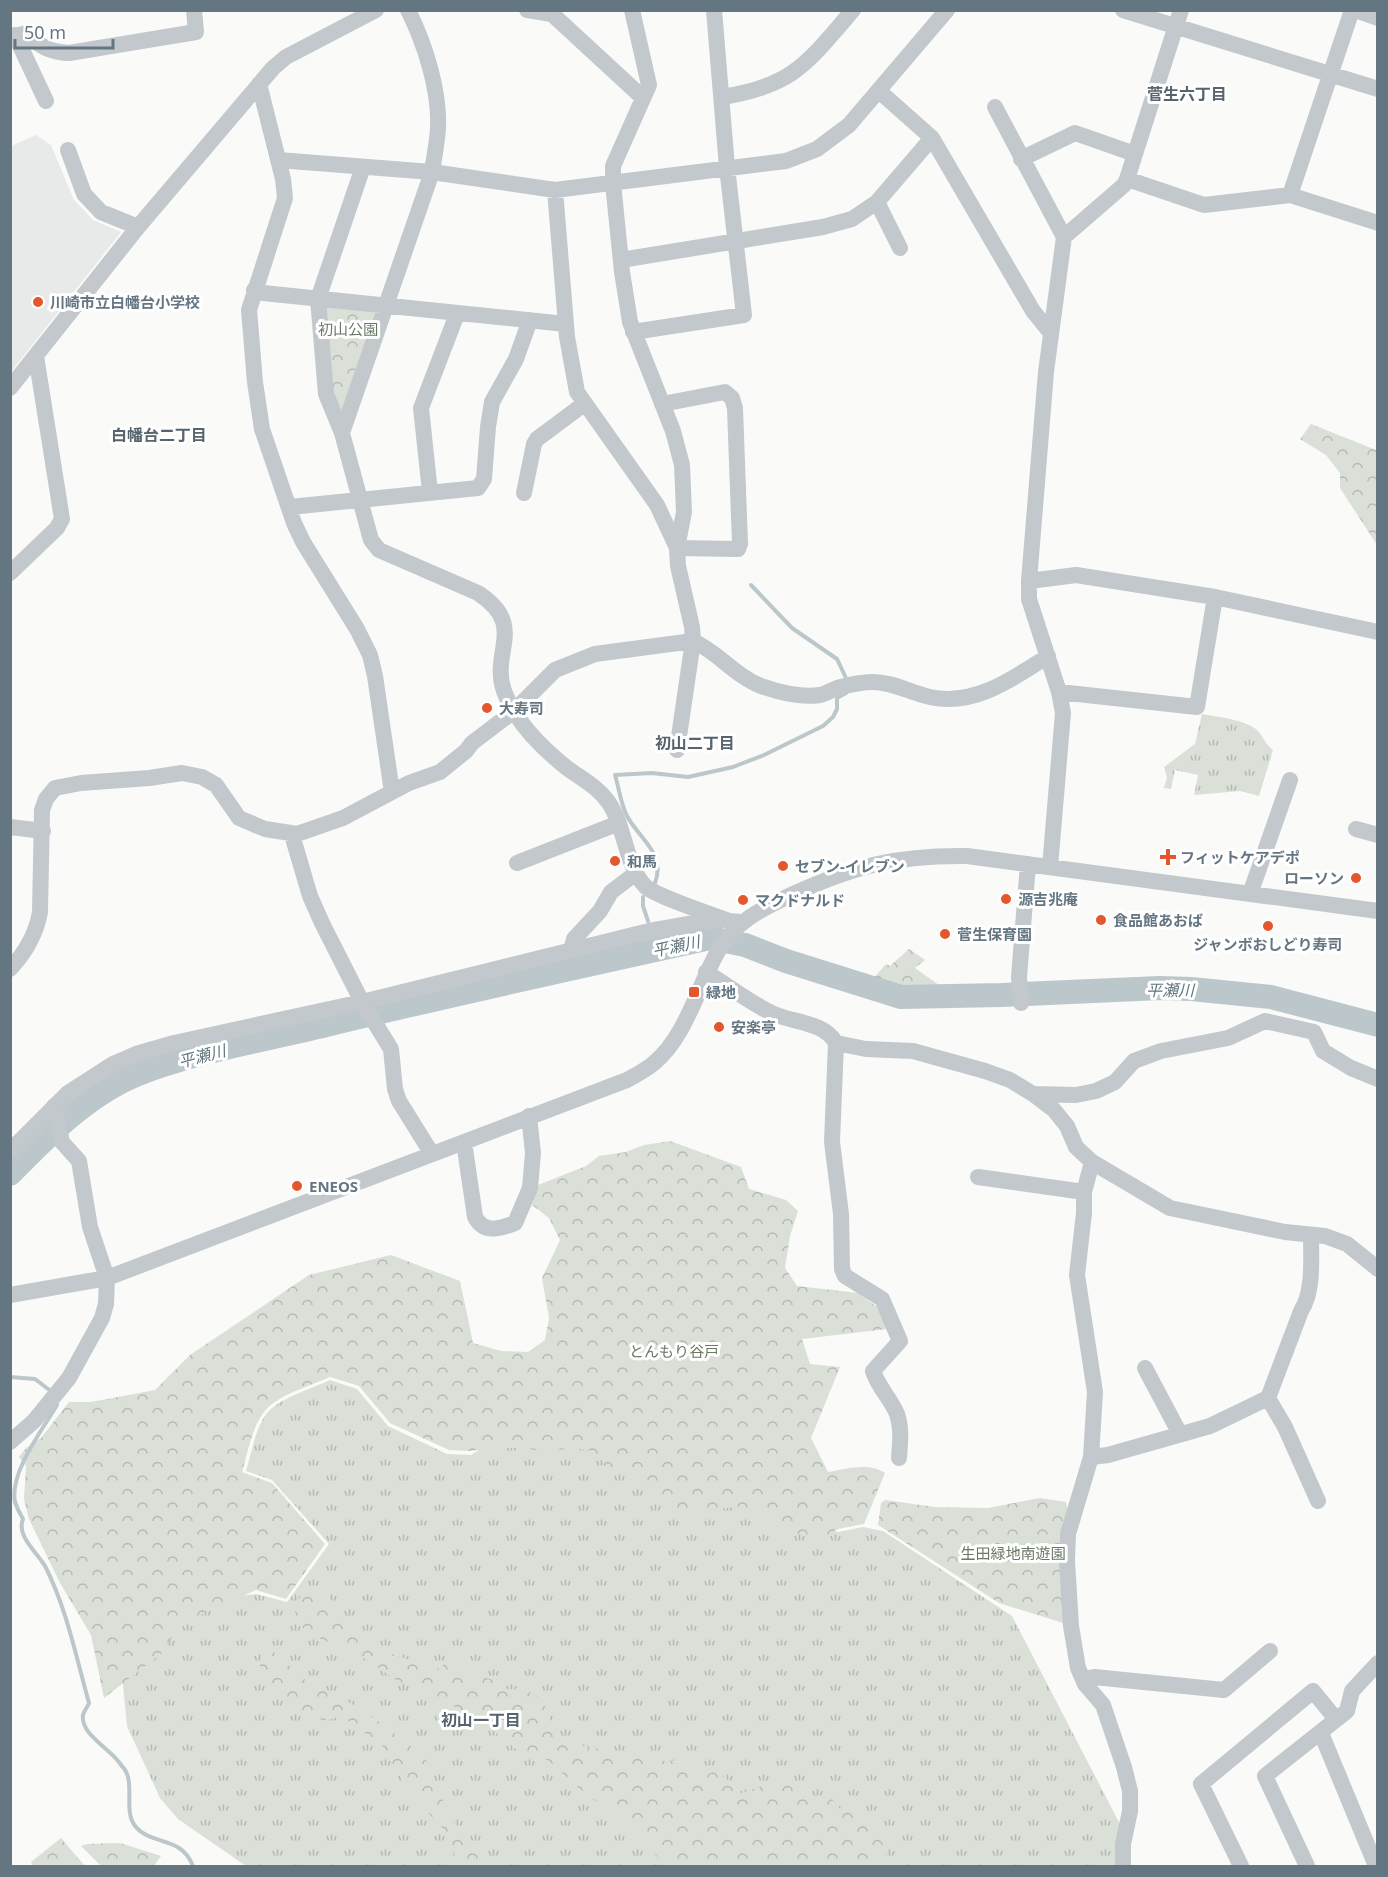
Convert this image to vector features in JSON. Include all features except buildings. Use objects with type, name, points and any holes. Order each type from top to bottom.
[{"type":"street","points":[[46,101],[13,36],[27,33],[36,43],[46,49],[69,52],[196,32],[194,10]]},
{"type":"street","points":[[10,388],[138,227],[259,84],[285,57],[376,10]]},
{"type":"street","points":[[342,433],[432,172],[438,128],[437,110],[427,57],[408,10]]},
{"type":"street","points":[[527,10],[552,12],[642,97]]},
{"type":"street","points":[[632,10],[649,85],[614,166],[613,183],[621,260],[633,333],[662,404],[682,465],[684,512],[678,548],[678,567],[692,627],[693,641],[677,750]]},
{"type":"street","points":[[638,36],[645,22],[643,10]]},
{"type":"street","points":[[633,333],[744,315],[727,167],[714,10]]},
{"type":"street","points":[[722,97],[771,86],[793,74],[808,62],[854,10]]},
{"type":"street","points":[[278,160],[432,172],[555,190],[786,161],[818,149],[849,125],[947,10]]},
{"type":"street","points":[[1123,10],[1179,19],[1330,76],[1377,89]]},
{"type":"street","points":[[1290,195],[1354,10],[1377,18]]},
{"type":"street","points":[[1064,237],[1124,185],[1179,19]]},
{"type":"street","points":[[259,84],[285,198],[249,310],[260,421],[277,476],[303,543],[357,629],[370,655],[392,792]]},
{"type":"street","points":[[879,91],[932,138],[1033,311],[1050,332]]},
{"type":"street","points":[[995,107],[1064,237],[1050,332],[1029,581],[1029,599],[1059,692],[1063,713],[1050,867]]},
{"type":"street","points":[[1021,159],[1075,133],[1135,154]]},
{"type":"street","points":[[621,260],[823,227],[852,219],[877,202],[932,138]]},
{"type":"street","points":[[68,150],[84,194],[101,212],[138,227]]},
{"type":"street","points":[[363,166],[318,299],[326,394],[342,433],[370,540],[379,550],[478,593],[491,602],[502,617],[506,640],[501,668],[503,690],[514,711],[549,752],[568,769],[594,786],[608,801],[619,823],[636,873],[646,887],[734,925]]},
{"type":"street","points":[[1127,179],[1204,205],[1290,195],[1377,223]]},
{"type":"street","points":[[555,190],[566,324],[577,392],[657,505],[678,548]]},
{"type":"street","points":[[877,202],[900,248]]},
{"type":"street","points":[[254,290],[318,299],[566,324]]},
{"type":"street","points":[[430,492],[421,408],[457,314]]},
{"type":"street","points":[[290,507],[478,488],[484,479],[492,402],[516,359],[531,320]]},
{"type":"street","points":[[10,573],[57,528],[62,519],[36,356]]},
{"type":"street","points":[[662,404],[724,392],[732,398],[735,408],[740,544],[738,549],[678,548]]},
{"type":"street","points":[[524,493],[537,439],[584,404]]},
{"type":"street","points":[[1029,581],[1076,575],[1215,597],[1377,632]]},
{"type":"street","points":[[1059,692],[1197,707],[1215,597]]},
{"type":"street","points":[[10,969],[28,947],[38,928],[42,810],[46,799],[55,788],[81,783],[182,773],[202,777],[216,785],[239,818],[265,829],[292,835],[343,818],[409,783],[441,772],[472,743],[514,711],[555,670],[573,661],[596,654],[693,641],[702,645],[746,679],[763,687],[805,695],[820,695],[851,685],[873,682],[936,698],[958,698],[978,694],[1005,684],[1048,656]]},
{"type":"street","points":[[1250,894],[1290,780]]},
{"type":"street","points":[[517,863],[619,823]]},
{"type":"street","points":[[10,827],[43,831]]},
{"type":"street","points":[[1356,829],[1377,835]]},
{"type":"street","points":[[292,835],[314,905],[364,1004],[391,1049],[395,1089],[399,1101],[432,1154]]},
{"type":"street","points":[[10,1295],[107,1278],[627,1080],[655,1062],[678,1033],[706,972],[734,925],[766,906],[821,881],[860,867],[907,858],[967,856],[1377,911]]},
{"type":"street","points":[[1021,1001],[1020,982],[1028,864]]},
{"type":"street","points":[[571,950],[574,939],[600,911],[611,892],[636,873]]},
{"type":"street","points":[[10,1151],[54,1107],[91,1077],[136,1054],[174,1043],[364,1004],[649,931],[700,922],[734,925]]},
{"type":"street","points":[[706,972],[773,1014],[822,1029],[832,1036],[836,1043],[831,1142],[841,1214],[842,1269],[845,1276],[882,1299],[900,1341],[873,1371],[875,1380],[897,1413],[901,1431],[899,1458]]},
{"type":"street","points":[[1033,1094],[1076,1095],[1096,1091],[1115,1082],[1134,1061],[1161,1051],[1228,1038],[1265,1021],[1314,1032],[1323,1051],[1351,1068],[1377,1079]]},
{"type":"street","points":[[836,1043],[866,1049],[914,1051],[1010,1080],[1054,1110],[1067,1126],[1076,1147],[1092,1162],[1170,1208],[1274,1230],[1325,1236],[1347,1244],[1377,1269]]},
{"type":"street","points":[[10,1442],[34,1420],[69,1378],[102,1318],[106,1304],[107,1278],[90,1227],[80,1161],[62,1141],[54,1107]]},
{"type":"street","points":[[464,1142],[475,1217],[479,1224],[487,1229],[498,1229],[515,1223],[530,1188],[533,1153],[530,1116]]},
{"type":"street","points":[[1092,1162],[1084,1192],[1077,1275],[1095,1392],[1091,1457],[1068,1533],[1067,1561],[1074,1652],[1083,1679],[1103,1705],[1130,1791],[1130,1811],[1123,1844],[1123,1866]]},
{"type":"street","points":[[978,1177],[1084,1192]]},
{"type":"street","points":[[1091,1457],[1108,1455],[1210,1426],[1268,1398],[1301,1311],[1307,1302],[1311,1268],[1311,1235]]},
{"type":"street","points":[[1145,1368],[1167,1395],[1179,1434]]},
{"type":"street","points":[[1268,1398],[1285,1427],[1318,1500]]},
{"type":"street","points":[[1083,1679],[1094,1677],[1224,1690],[1270,1651]]},
{"type":"street","points":[[1307,1866],[1265,1776],[1321,1733],[1335,1718],[1347,1711],[1352,1691],[1377,1663]]},
{"type":"street","points":[[1241,1866],[1201,1784],[1313,1691],[1335,1718]]},
{"type":"street","points":[[1321,1733],[1377,1866]]},
{"type":"shaded area","name":"川崎市立白幡台小学校","points":[[36,135],[51,145],[74,200],[93,220],[121,232],[11,372],[11,146]]},
{"type":"green space","name":"初山公園","points":[[324,307],[376,309],[344,414],[338,413],[330,385]]},
{"type":"green space","points":[[1311,424],[1376,450],[1377,447],[1377,545],[1340,488],[1340,473],[1326,455],[1300,439]]},
{"type":"green space","points":[[1202,714],[1253,727],[1273,750],[1259,796],[1240,791],[1194,795],[1198,775],[1175,770],[1171,789],[1164,788],[1167,778],[1164,767],[1195,744]]},
{"type":"green space","points":[[909,949],[925,960],[915,968],[939,985],[888,987],[871,981],[886,964],[890,966]]},
{"type":"green space","name":"とんもり谷戸","points":[[670,1141],[741,1167],[749,1189],[786,1200],[798,1211],[790,1236],[785,1268],[797,1286],[858,1293],[876,1306],[887,1329],[802,1339],[810,1364],[840,1367],[811,1438],[828,1472],[865,1467],[885,1473],[864,1524],[838,1529],[816,1541],[779,1526],[744,1506],[686,1513],[672,1506],[650,1486],[605,1464],[593,1451],[574,1448],[543,1452],[526,1448],[449,1450],[390,1423],[359,1386],[330,1377],[288,1395],[268,1408],[257,1424],[242,1472],[272,1483],[325,1544],[286,1599],[256,1590],[187,1621],[168,1642],[162,1653],[104,1698],[91,1635],[60,1583],[29,1519],[24,1499],[26,1466],[19,1457],[26,1448],[41,1438],[69,1402],[91,1402],[155,1390],[190,1355],[309,1275],[391,1255],[460,1281],[473,1343],[501,1351],[528,1352],[545,1340],[549,1318],[542,1278],[560,1240],[549,1218],[532,1205],[538,1185],[586,1166],[599,1156]]},
{"type":"green space","points":[[330,1380],[357,1389],[388,1426],[447,1454],[471,1455],[493,1442],[601,1435],[747,1503],[838,1532],[863,1527],[883,1531],[1012,1616],[1122,1828],[1118,1866],[246,1866],[178,1819],[160,1798],[127,1726],[121,1665],[177,1603],[256,1594],[287,1602],[329,1544],[272,1480],[246,1471],[257,1433],[267,1413],[279,1403]]},
{"type":"green space","name":"生田緑地南遊園","points":[[1040,1498],[1066,1502],[1068,1511],[1063,1623],[999,1603],[878,1525],[881,1503],[885,1500],[935,1507],[988,1508]]},
{"type":"green space","points":[[304,1592],[326,1593],[365,1645],[410,1660],[426,1670],[440,1668],[447,1661],[481,1677],[494,1680],[502,1689],[521,1690],[533,1694],[541,1700],[559,1734],[575,1744],[623,1752],[646,1760],[684,1762],[705,1776],[716,1770],[729,1781],[738,1794],[773,1783],[796,1786],[811,1799],[829,1795],[840,1809],[858,1811],[886,1847],[887,1859],[880,1866],[666,1866],[612,1810],[590,1798],[548,1760],[522,1754],[495,1732],[435,1695],[414,1685],[399,1682],[367,1660],[321,1639],[297,1624],[294,1605]]},
{"type":"green space","points":[[268,1647],[310,1684],[352,1704],[381,1723],[424,1757],[463,1840],[489,1866],[462,1866],[450,1848],[442,1827],[411,1795],[382,1745],[341,1716],[323,1720],[305,1713],[276,1693],[268,1685],[260,1668],[262,1656]]},
{"type":"green space","points":[[61,1838],[85,1866],[33,1866],[31,1862]]},
{"type":"green space","points":[[120,1843],[161,1856],[154,1866],[101,1866],[81,1846]]},
{"type":"waterway","points":[[751,585],[792,628],[837,659],[846,678]]},
{"type":"waterway","points":[[655,883],[657,863],[650,847],[627,816],[615,775],[652,773],[688,777],[733,767],[764,755],[823,726],[833,717],[837,709],[837,698],[846,693]]},
{"type":"waterway","points":[[643,897],[643,906],[648,921]]},
{"type":"waterway","name":"平瀬川","points":[[10,1174],[85,1104],[120,1082],[161,1066],[231,1046],[710,938],[745,945],[786,961],[901,997],[1160,988],[1191,989],[1271,997],[1378,1025]]},
{"type":"waterway","points":[[655,941],[658,950]]},
{"type":"waterway","points":[[10,1377],[35,1379],[52,1392]]},
{"type":"waterway","points":[[57,1405],[28,1452],[17,1478],[15,1502],[23,1519],[22,1532],[45,1566],[65,1616],[89,1703],[83,1715],[83,1722],[92,1736],[117,1759],[128,1775],[129,1809],[132,1821],[142,1832],[181,1849],[193,1866]]},
{"type":"place","name":"川崎市立白幡台小学校","points":[[38,302]]},
{"type":"place","name":"大寿司","points":[[487,708]]},
{"type":"place","name":"フィットケアデポ","points":[[1168,857]]},
{"type":"place","name":"和馬","points":[[615,861]]},
{"type":"place","name":"セブン-イレブン","points":[[783,866]]},
{"type":"place","name":"ローソン","points":[[1356,878]]},
{"type":"place","name":"源吉兆庵","points":[[1006,899]]},
{"type":"place","name":"マクドナルド","points":[[743,900]]},
{"type":"place","name":"食品館あおば","points":[[1101,920]]},
{"type":"place","name":"ジャンボおしどり寿司","points":[[1268,926]]},
{"type":"place","name":"菅生保育園","points":[[945,934]]},
{"type":"place","name":"緑地","points":[[694,992]]},
{"type":"place","name":"安楽亭","points":[[719,1027]]},
{"type":"place","name":"ENEOS","points":[[297,1186]]},
{"type":"district","name":"菅生六丁目","points":[[1187,94]]},
{"type":"district","name":"白幡台二丁目","points":[[159,435]]},
{"type":"district","name":"初山二丁目","points":[[695,743]]},
{"type":"district","name":"初山一丁目","points":[[481,1720]]}]
